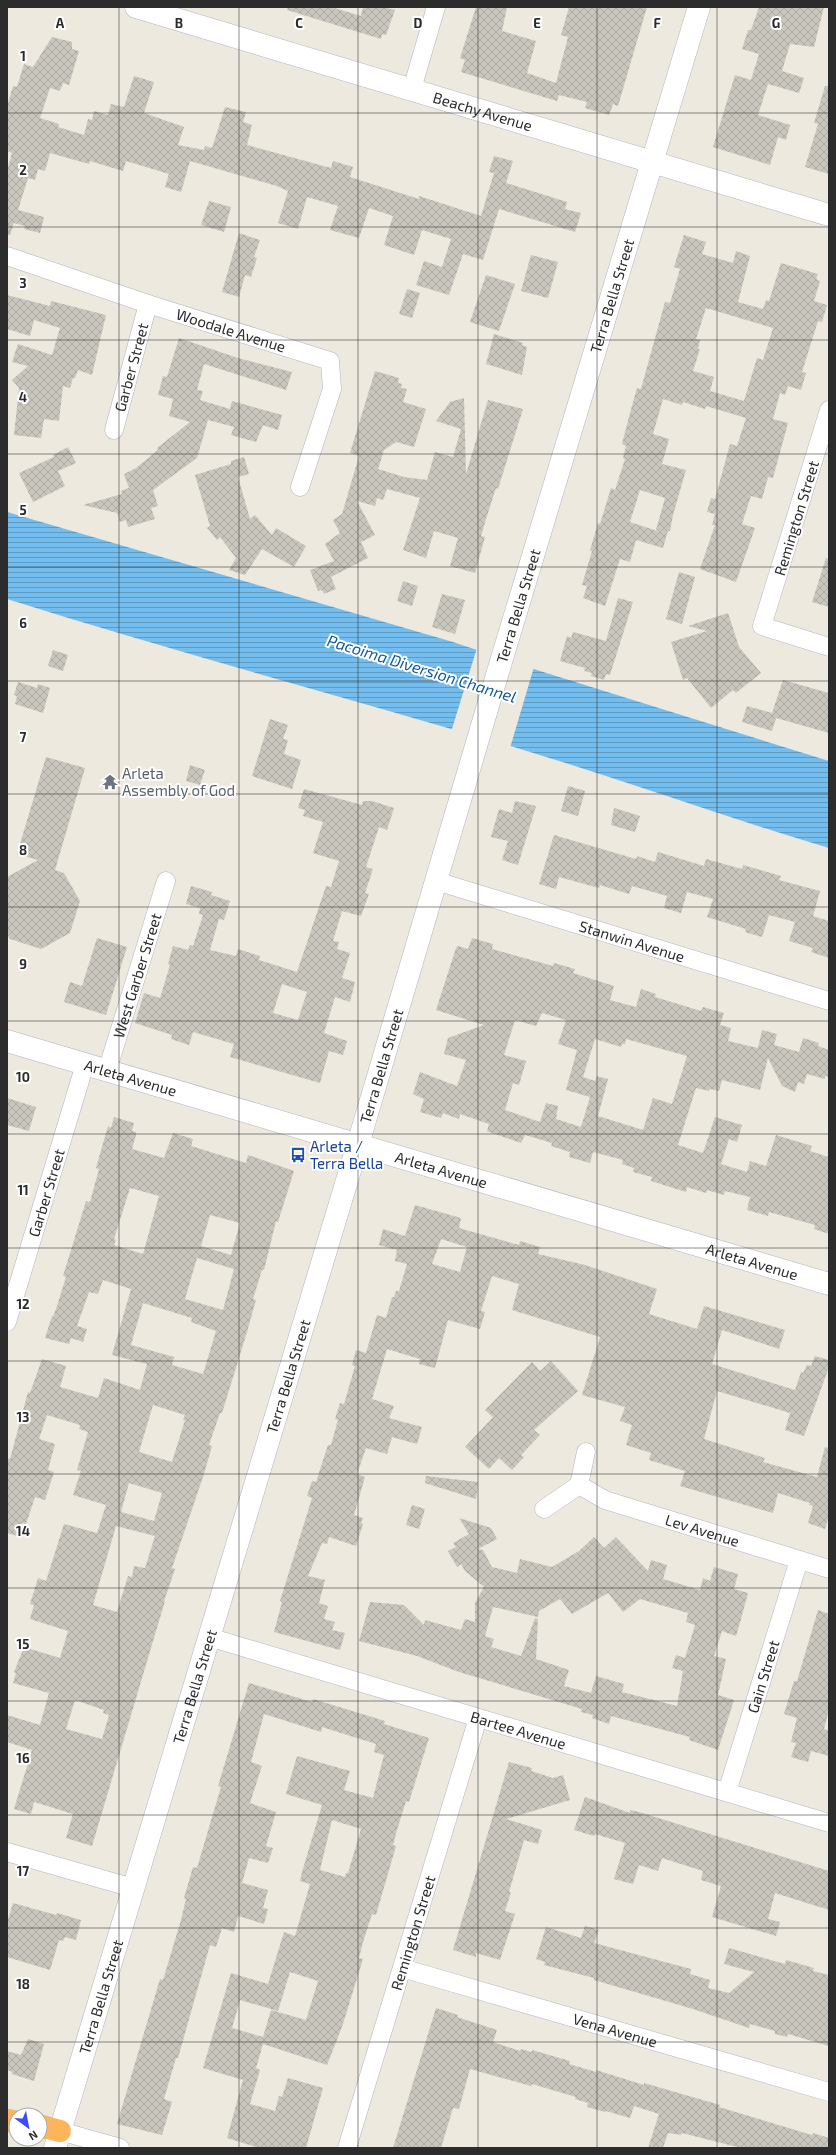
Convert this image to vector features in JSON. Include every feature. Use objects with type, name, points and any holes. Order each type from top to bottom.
[{"type":"main road","name":"Beachy Avenue","points":[[136,7],[829,215]]},
{"type":"main road","name":"Terra Bella Street","points":[[52,2135],[133,1888],[699,7]]},
{"type":"main road","name":"Arleta Avenue","points":[[7,1041],[829,1284]]},
{"type":"street","points":[[412,89],[436,7]]},
{"type":"street","name":"Woodale Avenue","points":[[7,256],[148,304],[330,361],[332,389],[300,487]]},
{"type":"street","name":"Garber Street","points":[[114,430],[148,304]]},
{"type":"street","name":"Remington Street","points":[[829,410],[825,439],[762,626],[829,646]]},
{"type":"street","name":"West Garber Street","points":[[107,1071],[166,881]]},
{"type":"street","name":"Stanwin Avenue","points":[[436,881],[829,1001]]},
{"type":"street","name":"Garber Street","points":[[7,1322],[85,1064]]},
{"type":"street","points":[[544,1509],[578,1485],[586,1452]]},
{"type":"street","name":"Lev Avenue","points":[[578,1485],[605,1500],[829,1569]]},
{"type":"street","name":"Gain Street","points":[[727,1792],[799,1560]]},
{"type":"street","name":"Bartee Avenue","points":[[209,1637],[829,1823]]},
{"type":"street","name":"Remington Street","points":[[347,2148],[478,1718]]},
{"type":"street","points":[[7,1852],[133,1888]]},
{"type":"street","name":"Vena Avenue","points":[[402,1968],[829,2092]]},
{"type":"street","points":[[52,2135],[120,2148]]},
{"type":"water","name":"Pacoima Diversion Channel","points":[[7,512],[453,642],[540,671],[829,761],[829,848],[517,748],[70,619],[7,599]]},
{"type":"pier","points":[[477,648],[534,667],[510,748],[451,732]]},
{"type":"building","points":[[288,7],[331,7],[361,16],[363,7],[383,7],[395,10],[386,35],[382,34],[381,39],[287,10]]},
{"type":"building","points":[[476,7],[507,7],[502,31],[536,41],[527,73],[556,83],[568,37],[561,35],[569,7],[647,7],[618,106],[613,104],[609,115],[585,108],[587,102],[559,95],[557,101],[461,72],[465,60],[460,58]]},
{"type":"building","points":[[759,7],[824,7],[814,47],[790,44],[782,71],[804,78],[799,93],[768,84],[758,115],[790,125],[786,140],[778,137],[770,165],[713,147],[735,75],[751,80],[759,54],[742,49],[748,30],[751,30]]},
{"type":"building","points":[[52,37],[72,42],[72,49],[79,51],[69,85],[63,83],[60,91],[50,88],[40,118],[59,124],[58,127],[84,135],[88,119],[92,120],[94,111],[108,115],[111,104],[124,107],[134,76],[154,82],[144,113],[184,127],[178,145],[204,150],[205,146],[212,148],[225,107],[246,112],[243,122],[252,125],[247,145],[331,168],[333,161],[353,167],[350,177],[419,199],[419,196],[481,216],[494,173],[489,172],[494,156],[513,161],[506,183],[567,202],[565,209],[581,213],[575,232],[499,209],[483,260],[463,254],[449,295],[416,285],[424,261],[442,267],[451,239],[422,230],[414,255],[384,245],[393,216],[369,208],[359,238],[330,230],[338,206],[307,197],[298,229],[278,223],[288,191],[277,186],[190,161],[181,192],[165,187],[169,174],[126,161],[123,171],[90,161],[89,164],[50,153],[45,171],[38,169],[35,180],[28,178],[18,210],[44,217],[40,233],[24,229],[25,226],[14,223],[10,235],[7,235],[7,171],[12,153],[7,151],[7,107],[13,86],[17,87],[24,64],[33,67]]},
{"type":"building","points":[[825,86],[829,86],[829,174],[805,167],[818,124],[814,123]]},
{"type":"building","points":[[209,201],[231,207],[224,232],[201,225]]},
{"type":"building","points":[[239,233],[260,240],[254,257],[257,258],[251,277],[245,275],[239,297],[222,292]]},
{"type":"building","points":[[684,235],[706,242],[702,254],[733,263],[736,251],[750,256],[738,302],[763,309],[766,300],[769,301],[781,263],[818,274],[816,279],[820,281],[814,301],[827,305],[822,322],[818,321],[802,372],[806,373],[801,390],[788,386],[785,395],[780,393],[773,419],[788,423],[773,478],[768,477],[762,499],[751,496],[742,524],[755,528],[736,582],[700,569],[715,525],[712,525],[715,514],[707,512],[711,498],[715,499],[730,444],[737,446],[746,418],[706,406],[705,409],[683,402],[682,405],[663,399],[653,434],[669,439],[662,464],[686,470],[670,531],[668,531],[663,548],[636,540],[630,562],[620,559],[605,606],[583,598],[587,586],[582,585],[592,551],[590,550],[611,488],[615,490],[625,459],[623,458],[626,446],[622,444],[630,413],[637,388],[641,389],[665,302],[670,303],[680,269],[674,267]],"holes":[[[706,308],[773,328],[763,360],[757,358],[744,401],[710,391],[714,377],[693,371],[700,349],[698,349],[700,340],[696,339]],[[640,490],[665,498],[656,530],[667,534],[630,522]]]},
{"type":"building","points":[[531,255],[558,262],[548,298],[521,291]]},
{"type":"building","points":[[486,275],[515,284],[499,331],[470,322]]},
{"type":"building","points":[[407,289],[420,293],[412,318],[399,314]]},
{"type":"building","points":[[7,295],[50,306],[51,301],[106,315],[92,375],[78,370],[75,378],[73,378],[70,388],[63,386],[59,421],[44,419],[41,438],[14,435],[19,388],[12,380],[28,366],[12,362],[18,344],[52,355],[60,328],[34,320],[30,336],[7,329]]},
{"type":"building","points":[[494,334],[523,343],[522,345],[527,347],[522,375],[486,364]]},
{"type":"building","points":[[179,338],[238,358],[292,372],[286,390],[204,364],[197,390],[203,391],[200,400],[230,409],[232,401],[282,415],[278,430],[263,425],[256,442],[231,435],[234,427],[208,420],[197,458],[153,490],[158,506],[151,508],[155,519],[128,527],[126,520],[120,522],[117,513],[83,505],[122,494],[121,491],[129,488],[124,474],[136,468],[158,450],[157,448],[190,422],[169,416],[173,399],[158,395],[163,376],[167,377]]},
{"type":"building","points":[[375,371],[399,378],[398,383],[402,384],[401,388],[407,389],[403,402],[426,409],[414,447],[396,442],[384,450],[378,469],[404,477],[427,480],[435,452],[453,457],[461,429],[436,421],[450,402],[464,398],[466,474],[488,400],[523,409],[498,489],[496,488],[481,536],[485,537],[475,573],[450,566],[458,538],[434,531],[426,558],[403,550],[420,498],[387,489],[383,500],[377,498],[375,506],[357,501],[375,535],[361,542],[368,558],[331,577],[336,589],[324,594],[322,590],[318,591],[310,570],[334,561],[325,544],[340,533],[333,520],[342,514],[359,456],[350,453]]},
{"type":"building","points":[[68,447],[76,463],[58,471],[65,486],[33,502],[19,473],[54,457],[53,455]]},
{"type":"building","points":[[244,457],[249,474],[238,477],[250,519],[255,515],[272,535],[276,528],[306,546],[294,567],[262,549],[245,575],[229,570],[236,558],[220,537],[217,540],[207,528],[210,526],[195,475],[231,464],[231,461]]},
{"type":"building","points":[[826,558],[829,559],[829,607],[812,602]]},
{"type":"building","points":[[679,572],[695,577],[682,624],[666,619]]},
{"type":"building","points":[[403,581],[418,586],[412,606],[397,601]]},
{"type":"building","points":[[442,594],[465,600],[455,634],[432,627]]},
{"type":"building","points":[[618,598],[633,602],[610,675],[606,674],[604,680],[591,676],[592,673],[584,671],[585,668],[560,661],[567,636],[571,638],[573,632],[606,641]]},
{"type":"building","points":[[728,613],[739,647],[761,673],[736,693],[733,690],[711,708],[687,678],[683,680],[671,642],[707,631],[688,626]]},
{"type":"building","points":[[53,650],[68,655],[63,671],[48,666]]},
{"type":"building","points":[[783,680],[829,693],[829,733],[776,718],[772,731],[742,722],[747,706],[772,713]]},
{"type":"building","points":[[18,682],[37,688],[38,684],[50,688],[43,713],[15,704],[17,696],[14,695]]},
{"type":"building","points":[[270,719],[288,725],[283,739],[288,740],[284,754],[301,760],[292,789],[252,776]]},
{"type":"building","points":[[46,757],[85,768],[55,870],[64,873],[80,901],[70,933],[41,949],[10,939],[7,933],[7,877],[38,860],[17,854]]},
{"type":"building","points":[[190,765],[205,770],[200,785],[186,781]]},
{"type":"building","points":[[568,786],[585,791],[578,816],[561,811]]},
{"type":"building","points":[[304,789],[362,805],[363,801],[372,801],[394,808],[387,830],[379,827],[366,867],[373,869],[365,893],[369,894],[361,916],[342,911],[333,941],[339,942],[337,949],[350,953],[342,978],[355,982],[350,1002],[335,997],[324,1033],[347,1041],[343,1055],[329,1051],[320,1083],[230,1057],[234,1044],[193,1032],[189,1045],[171,1039],[172,1035],[135,1023],[144,993],[160,998],[170,965],[168,964],[173,946],[188,950],[190,945],[193,946],[203,915],[199,914],[200,908],[186,904],[191,886],[212,892],[211,895],[230,901],[224,920],[219,919],[210,950],[236,956],[238,949],[260,956],[259,960],[297,972],[326,886],[331,887],[339,861],[313,853],[323,822],[303,816],[305,810],[298,808]],"holes":[[[282,984],[307,992],[298,1020],[273,1013]]]},
{"type":"building","points":[[515,801],[536,806],[518,865],[502,860],[508,841],[491,837],[499,809],[512,813]]},
{"type":"building","points":[[614,808],[640,816],[635,832],[611,825]]},
{"type":"building","points":[[554,835],[636,859],[637,856],[655,862],[658,852],[704,866],[706,859],[742,869],[743,865],[781,876],[779,880],[820,891],[813,916],[829,921],[829,958],[811,952],[813,948],[789,941],[795,922],[769,915],[762,937],[745,932],[746,929],[707,917],[713,899],[687,892],[681,913],[664,908],[667,896],[632,886],[629,894],[600,885],[599,888],[559,877],[556,889],[539,884]]},
{"type":"building","points":[[97,938],[127,947],[106,1015],[64,1002],[70,982],[82,986]]},
{"type":"building","points":[[472,938],[493,944],[492,949],[553,966],[554,963],[575,969],[573,973],[614,986],[610,1000],[636,1007],[641,989],[656,994],[655,997],[701,1011],[703,1007],[724,1013],[720,1025],[731,1028],[728,1041],[758,1048],[762,1030],[777,1034],[774,1045],[799,1052],[803,1038],[819,1043],[818,1046],[829,1050],[829,1077],[825,1076],[825,1079],[807,1074],[804,1084],[798,1082],[795,1092],[782,1086],[768,1058],[760,1090],[722,1080],[719,1091],[710,1089],[709,1091],[696,1088],[678,1145],[703,1153],[715,1117],[742,1125],[737,1142],[729,1139],[721,1164],[747,1172],[750,1161],[766,1166],[776,1135],[812,1146],[810,1151],[829,1157],[829,1234],[814,1229],[815,1225],[769,1212],[768,1216],[747,1210],[750,1197],[725,1191],[724,1195],[707,1190],[706,1193],[687,1187],[686,1192],[651,1181],[652,1177],[633,1172],[634,1168],[622,1164],[623,1160],[593,1152],[590,1163],[569,1157],[570,1152],[551,1146],[552,1143],[525,1135],[521,1143],[489,1132],[487,1131],[489,1124],[460,1114],[459,1119],[443,1113],[441,1118],[420,1112],[424,1099],[413,1094],[420,1072],[457,1086],[466,1060],[444,1054],[448,1038],[484,1025],[436,1010],[456,948],[458,946],[468,949]],"holes":[[[542,1013],[566,1020],[558,1044],[577,1050],[566,1090],[590,1097],[581,1127],[556,1119],[558,1106],[546,1103],[540,1122],[505,1110],[513,1083],[519,1085],[526,1061],[504,1055],[515,1020],[536,1026]],[[595,1039],[621,1047],[622,1044],[625,1044],[626,1039],[687,1056],[672,1104],[653,1098],[643,1130],[598,1116],[608,1079],[597,1076],[595,1081],[583,1077]]]},
{"type":"building","points":[[7,1098],[36,1107],[29,1131],[7,1125]]},
{"type":"building","points":[[114,1117],[134,1123],[132,1131],[136,1132],[136,1135],[132,1149],[164,1158],[173,1133],[193,1139],[191,1146],[246,1163],[248,1155],[294,1171],[278,1222],[276,1221],[264,1270],[262,1270],[253,1299],[256,1300],[247,1332],[222,1413],[220,1413],[209,1445],[212,1446],[204,1474],[172,1568],[175,1569],[164,1601],[92,1846],[66,1838],[73,1814],[34,1802],[31,1814],[14,1809],[32,1750],[7,1742],[7,1715],[40,1725],[49,1693],[13,1683],[16,1673],[14,1672],[24,1647],[60,1658],[68,1631],[30,1619],[34,1605],[30,1604],[38,1578],[46,1581],[64,1524],[97,1533],[106,1505],[73,1495],[81,1471],[77,1470],[88,1432],[79,1429],[80,1425],[47,1415],[39,1439],[55,1444],[48,1470],[54,1472],[45,1500],[35,1497],[26,1524],[22,1523],[18,1536],[7,1533],[7,1458],[10,1459],[28,1392],[30,1393],[42,1359],[66,1366],[60,1387],[98,1398],[104,1378],[140,1390],[147,1364],[112,1355],[131,1289],[103,1280],[98,1294],[89,1292],[77,1326],[87,1329],[83,1342],[71,1338],[69,1344],[45,1338],[66,1277],[63,1276],[86,1201],[90,1202],[99,1169],[96,1168],[108,1126],[111,1128]],"holes":[[[130,1188],[159,1196],[143,1254],[114,1245],[116,1240],[114,1239]],[[210,1215],[240,1223],[231,1255],[201,1246]],[[197,1258],[234,1269],[223,1310],[185,1299]],[[143,1303],[192,1318],[191,1322],[216,1331],[203,1374],[172,1365],[174,1357],[131,1345]],[[153,1405],[185,1415],[183,1420],[185,1420],[172,1462],[139,1452]],[[129,1483],[162,1493],[154,1521],[121,1512]],[[116,1526],[155,1536],[145,1568],[134,1566],[132,1577],[128,1576],[117,1612],[93,1605]],[[75,1700],[104,1710],[103,1713],[109,1715],[102,1739],[66,1729]]]},
{"type":"building","points":[[415,1205],[461,1218],[459,1228],[519,1245],[520,1241],[540,1247],[538,1254],[585,1265],[657,1289],[649,1314],[697,1329],[704,1306],[785,1330],[779,1349],[722,1330],[712,1364],[795,1390],[801,1372],[803,1373],[807,1365],[811,1366],[815,1356],[829,1360],[829,1367],[804,1436],[785,1430],[790,1413],[717,1391],[704,1439],[765,1458],[763,1462],[817,1477],[825,1447],[829,1448],[829,1516],[825,1529],[808,1523],[813,1506],[809,1505],[810,1503],[778,1493],[773,1513],[680,1486],[685,1471],[649,1460],[651,1453],[626,1445],[632,1425],[620,1421],[625,1407],[582,1395],[600,1337],[512,1310],[519,1284],[492,1276],[481,1311],[485,1312],[480,1329],[448,1320],[435,1368],[419,1364],[420,1359],[387,1349],[372,1399],[394,1406],[389,1418],[422,1427],[417,1444],[392,1437],[387,1454],[366,1448],[357,1474],[365,1477],[354,1515],[363,1518],[361,1523],[363,1524],[356,1546],[329,1537],[327,1544],[322,1543],[308,1576],[325,1580],[319,1603],[328,1606],[324,1619],[335,1622],[332,1630],[345,1633],[340,1650],[274,1632],[282,1602],[280,1601],[312,1498],[307,1496],[312,1481],[316,1482],[328,1445],[331,1445],[338,1420],[335,1419],[340,1403],[344,1404],[355,1366],[352,1365],[356,1350],[366,1353],[377,1315],[386,1318],[392,1297],[394,1297],[396,1291],[399,1291],[407,1264],[395,1261],[397,1250],[379,1245],[383,1229],[405,1236]],"holes":[[[441,1239],[467,1247],[460,1272],[432,1264]]]},
{"type":"building","points":[[551,1361],[578,1391],[534,1430],[540,1435],[521,1455],[524,1457],[512,1470],[499,1458],[489,1469],[465,1447],[493,1417],[485,1410],[532,1362],[540,1371]]},
{"type":"building","points":[[426,1476],[478,1482],[476,1499],[425,1483]]},
{"type":"building","points":[[412,1505],[425,1509],[419,1529],[406,1525]]},
{"type":"building","points":[[459,1518],[491,1528],[497,1539],[478,1549],[483,1550],[492,1567],[517,1573],[520,1559],[552,1567],[579,1551],[594,1537],[604,1548],[616,1537],[648,1571],[651,1560],[667,1565],[663,1579],[700,1590],[703,1578],[710,1581],[714,1567],[738,1574],[734,1589],[748,1593],[741,1619],[736,1636],[722,1631],[714,1656],[726,1659],[718,1695],[734,1700],[718,1750],[689,1740],[690,1737],[611,1716],[609,1724],[592,1718],[593,1715],[581,1712],[582,1709],[459,1672],[417,1656],[359,1641],[370,1602],[404,1605],[424,1625],[425,1620],[461,1630],[465,1619],[475,1622],[475,1603],[484,1587],[465,1571],[461,1564],[457,1567],[448,1551],[456,1547],[453,1543],[469,1534]],"holes":[[[608,1593],[623,1612],[640,1599],[688,1613],[686,1622],[695,1625],[685,1658],[676,1655],[672,1668],[683,1671],[677,1706],[622,1692],[624,1684],[596,1676],[591,1693],[564,1686],[569,1670],[536,1659],[538,1619],[535,1618],[521,1656],[491,1647],[494,1639],[485,1636],[493,1607],[538,1617],[539,1611],[560,1599],[572,1614]]]},
{"type":"building","points":[[818,1610],[829,1614],[829,1710],[824,1729],[829,1731],[829,1756],[811,1751],[808,1762],[791,1757],[796,1743],[791,1742],[797,1718],[784,1714],[794,1681],[797,1681]]},
{"type":"building","points":[[249,1683],[312,1702],[313,1699],[385,1721],[384,1724],[429,1738],[409,1802],[406,1801],[393,1845],[396,1846],[376,1915],[372,1914],[363,1942],[359,1958],[363,1959],[342,2027],[327,2065],[263,2044],[256,2068],[260,2070],[250,2104],[275,2111],[279,2096],[282,2097],[288,2078],[323,2088],[306,2148],[259,2148],[227,2138],[243,2080],[203,2068],[231,1973],[268,1984],[284,1932],[295,1936],[310,1884],[300,1881],[322,1805],[286,1794],[297,1756],[350,1771],[344,1790],[373,1798],[384,1755],[374,1752],[376,1744],[322,1727],[321,1732],[264,1714],[251,1762],[262,1766],[250,1803],[276,1812],[266,1846],[273,1848],[268,1863],[249,1858],[242,1883],[268,1890],[263,1908],[268,1909],[264,1924],[238,1916],[234,1932],[222,1928],[216,1947],[210,1945],[178,2058],[176,2058],[164,2099],[172,2102],[162,2135],[117,2124],[160,1979],[163,1980],[181,1920],[186,1899],[184,1898],[193,1867],[197,1868],[221,1787],[218,1786]],"holes":[[[332,1820],[361,1829],[348,1873],[346,1873],[345,1877],[320,1870]],[[290,1972],[318,1981],[306,2020],[271,2010],[263,2037],[232,2028],[240,2000],[278,2011]]]},
{"type":"building","points":[[509,1762],[532,1768],[531,1771],[553,1778],[563,1775],[570,1800],[506,1819],[542,1830],[538,1844],[524,1840],[505,1911],[515,1914],[500,1960],[476,1953],[476,1957],[453,1950]]},
{"type":"building","points":[[585,1797],[630,1813],[630,1810],[639,1812],[829,1871],[829,1910],[775,1893],[768,1919],[780,1922],[776,1936],[712,1917],[721,1886],[701,1880],[703,1871],[662,1858],[658,1871],[639,1865],[633,1884],[614,1879],[625,1843],[595,1834],[594,1836],[574,1830]]},
{"type":"building","points":[[13,1903],[56,1915],[57,1913],[81,1920],[76,1940],[65,1937],[63,1941],[59,1940],[50,1970],[7,1957],[7,1923]]},
{"type":"building","points":[[585,1926],[599,1930],[594,1943],[691,1969],[690,1974],[710,1980],[708,1988],[729,1993],[754,1972],[724,1964],[729,1948],[785,1964],[786,1960],[814,1968],[813,1971],[829,1975],[829,2046],[788,2034],[787,2037],[775,2034],[775,2031],[750,2024],[749,2028],[693,2009],[594,1980],[594,1978],[544,1965],[545,1962],[536,1959],[546,1927],[581,1938]]},
{"type":"building","points":[[436,2008],[458,2015],[457,2017],[497,2030],[493,2042],[520,2051],[521,2049],[532,2052],[532,2050],[570,2061],[569,2064],[596,2072],[596,2070],[644,2085],[644,2083],[720,2105],[719,2107],[812,2135],[813,2133],[829,2138],[829,2148],[741,2148],[682,2133],[681,2135],[668,2133],[663,2148],[648,2148],[659,2114],[634,2106],[630,2118],[587,2107],[588,2103],[575,2099],[576,2097],[532,2084],[531,2086],[470,2069],[459,2109],[453,2108],[441,2148],[393,2148]]},
{"type":"building","points":[[28,2039],[44,2044],[34,2081],[12,2074],[12,2072],[7,2070],[7,2051],[21,2055]]},
{"type":"place","name":"Arleta Assembly of God","points":[[110,782]]},
{"type":"place","name":"Arleta / Terra Bella","points":[[298,1155]]}]
